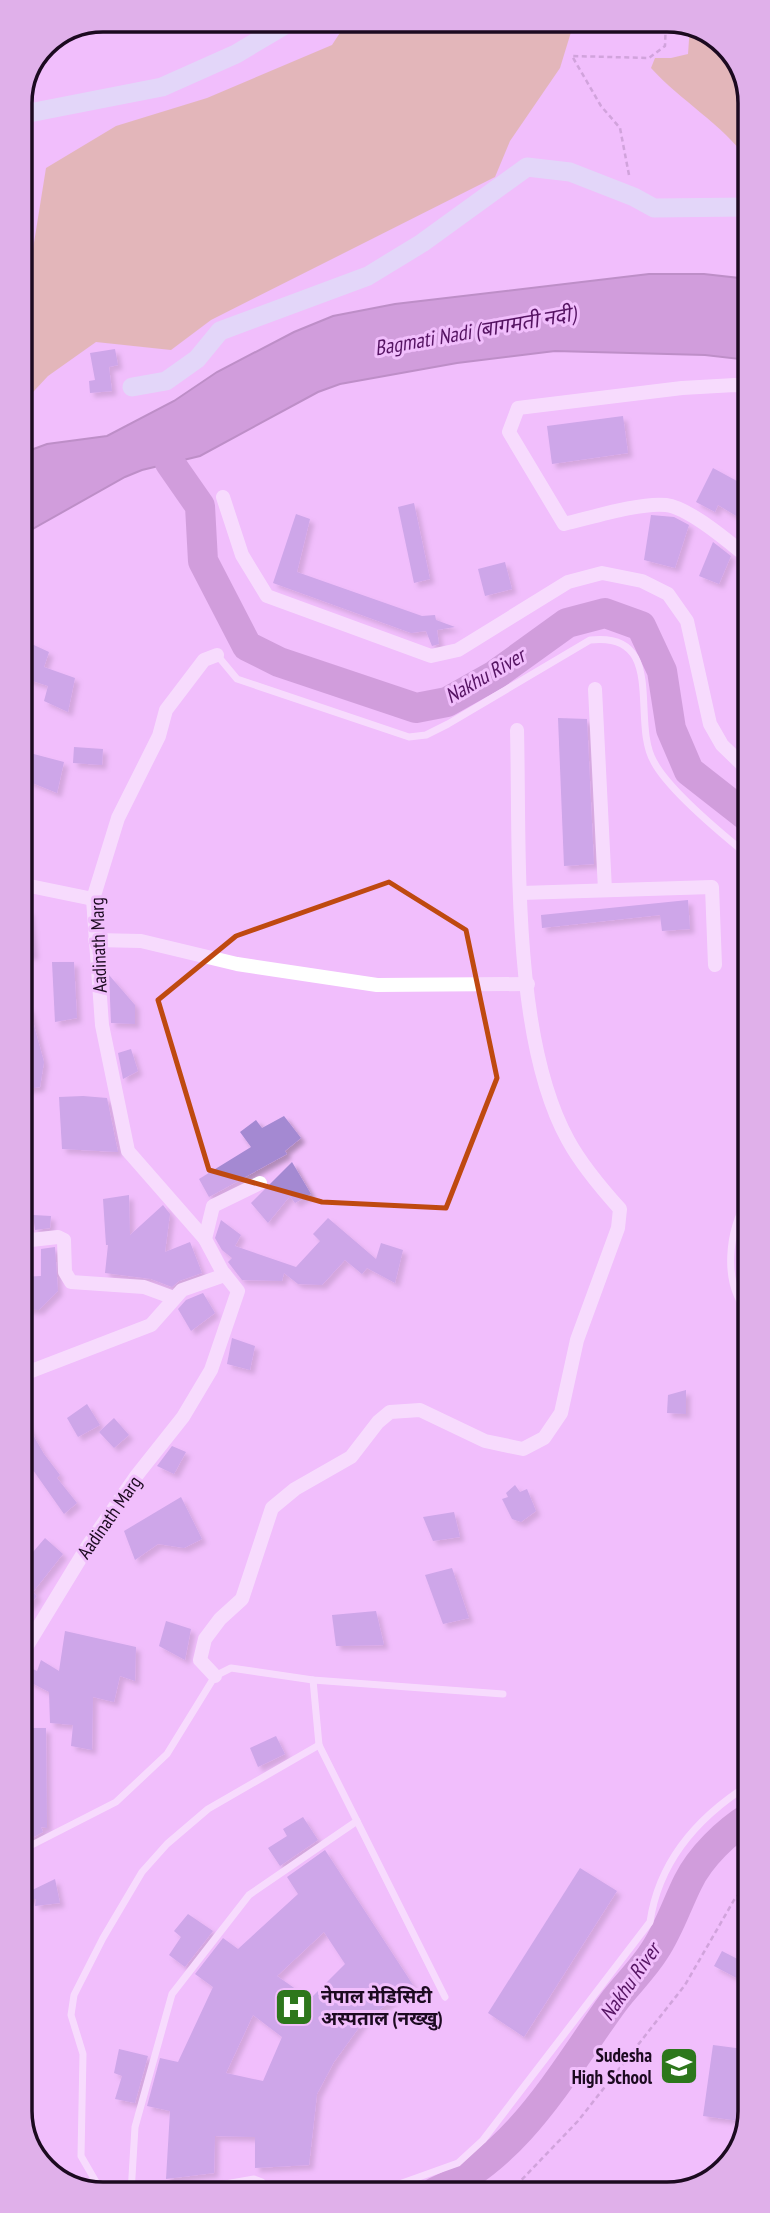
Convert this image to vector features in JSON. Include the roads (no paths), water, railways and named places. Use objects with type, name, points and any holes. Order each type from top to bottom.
[{"type":"street","points":[[32,112],[162,87],[236,54],[273,32]]},
{"type":"street","points":[[132,387],[166,381],[197,359],[220,331],[368,276],[422,243],[527,167],[570,172],[634,197],[654,208],[738,206]]},
{"type":"street","points":[[738,386],[682,388],[518,408],[509,432],[564,524],[612,512],[667,505],[709,526],[738,550]]},
{"type":"street","points":[[223,497],[242,555],[267,596],[430,656],[458,650],[568,582],[602,573],[622,575],[668,594],[687,621],[710,724],[722,745],[738,760]]},
{"type":"street","name":"Aadinath Marg","points":[[32,1638],[89,1544],[137,1475],[183,1417],[211,1370],[238,1291],[224,1273],[205,1239],[128,1151],[102,1025],[93,898],[118,818],[159,736],[166,710],[204,660],[217,655]]},
{"type":"street","points":[[595,689],[605,890]]},
{"type":"street","points":[[215,1676],[200,1660],[205,1639],[220,1619],[242,1599],[272,1508],[295,1489],[351,1457],[378,1422],[390,1412],[420,1410],[485,1441],[523,1449],[544,1438],[561,1413],[577,1340],[618,1228],[620,1209],[569,1142],[554,1109],[531,1017],[522,892],[517,730]]},
{"type":"street","points":[[32,886],[93,898]]},
{"type":"street","points":[[522,892],[712,887],[715,965]]},
{"type":"street","points":[[95,940],[141,941],[237,964],[377,985],[528,984]]},
{"type":"street","points":[[205,1239],[213,1206],[260,1183]]},
{"type":"street","points":[[32,1240],[58,1237],[64,1240],[65,1272],[71,1282],[144,1287],[174,1298]]},
{"type":"street","points":[[32,1371],[150,1325],[161,1316],[174,1298],[192,1284],[224,1273]]},
{"type":"lane","points":[[217,655],[237,679],[409,737],[426,734],[448,724],[590,639],[607,638],[623,643],[633,652],[640,671],[653,762],[685,800],[738,846]]},
{"type":"lane","points":[[738,1224],[731,1242],[732,1280],[738,1292]]},
{"type":"lane","points":[[32,1845],[116,1802],[167,1754],[215,1676],[231,1668],[313,1680],[503,1693]]},
{"type":"lane","points":[[313,1680],[319,1745],[445,1997]]},
{"type":"lane","points":[[96,2181],[81,2156],[83,2054],[71,2015],[74,1995],[103,1938],[142,1872],[167,1844],[208,1809],[319,1745]]},
{"type":"lane","points":[[406,2182],[458,2163],[483,2140],[650,1922],[654,1894],[681,1846],[716,1805],[738,1791]]},
{"type":"lane","points":[[132,2181],[135,2127],[173,1994],[249,1895],[357,1821]]},
{"type":"water","name":"Bagmati Nadi (बागमती नदी)","points":[[649,274],[704,274],[738,278],[738,359],[705,355],[555,351],[457,363],[340,384],[318,392],[200,456],[142,470],[125,477],[32,529],[32,450],[47,444],[107,436],[174,401],[217,372],[294,332],[333,316],[395,304]]},
{"type":"waterway","name":"Nakhu River","points":[[164,436],[170,463],[200,506],[203,561],[247,646],[279,662],[416,708],[447,702],[495,675],[567,623],[605,613],[641,626],[662,671],[671,729],[689,771],[738,809]]},
{"type":"waterway","name":"Nakhu River","points":[[456,2182],[491,2157],[537,2109],[615,2000],[651,1957],[700,1863],[723,1837],[738,1826]]},
{"type":"place","name":"नेपाल मेडिसिटी अस्पताल (नख्खु)","points":[[294,2007]]},
{"type":"place","name":"Sudesha High School","points":[[679,2066]]}]
